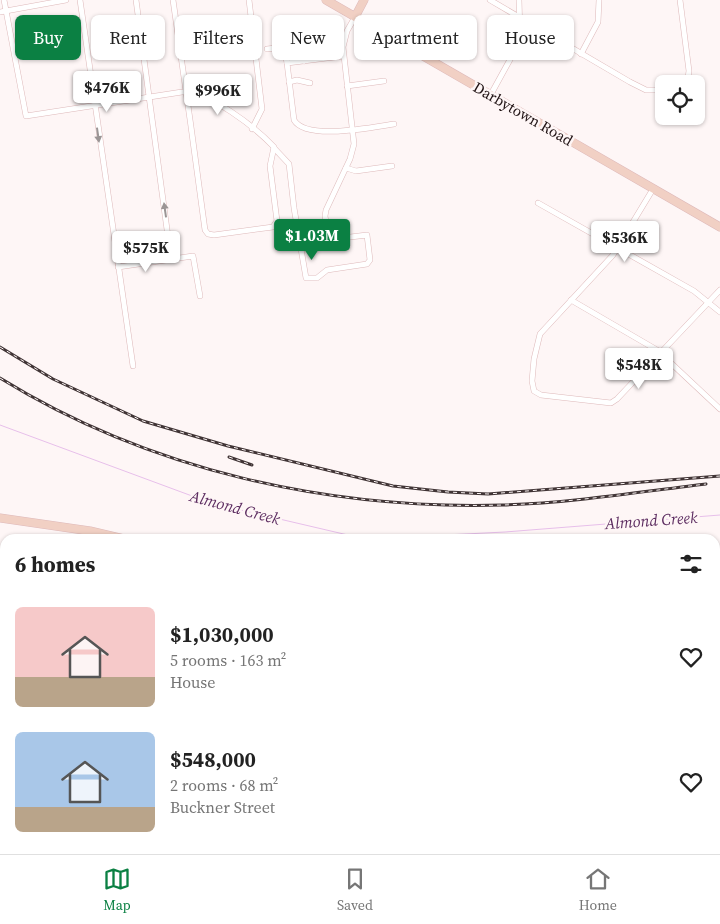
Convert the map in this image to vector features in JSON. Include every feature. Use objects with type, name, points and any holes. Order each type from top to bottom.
[{"type":"main road","name":"Darbytown Road","points":[[326,0],[354,16]]},
{"type":"main road","points":[[356,15],[364,0]]},
{"type":"main road","name":"Darbytown Road","points":[[428,60],[720,227]]},
{"type":"main road","points":[[0,518],[90,530],[105,534]]},
{"type":"street","points":[[4,0],[3,11],[26,116],[186,92],[200,94],[212,99],[274,148],[289,164],[294,208],[306,278],[317,278],[327,270],[367,264],[370,260],[367,235],[334,239],[331,242],[327,242],[325,238],[328,234],[326,210],[352,152],[353,130],[344,60]]},
{"type":"street","points":[[3,11],[66,0]]},
{"type":"street","points":[[80,0],[133,366]]},
{"type":"street","points":[[136,0],[171,259]]},
{"type":"street","points":[[173,0],[205,230],[207,233],[214,235],[275,226],[277,221],[270,162],[274,148]]},
{"type":"street","points":[[249,0],[262,109],[252,129]]},
{"type":"street","points":[[490,0],[514,15]]},
{"type":"street","points":[[519,0],[519,15]]},
{"type":"street","points":[[581,54],[598,22],[599,0]]},
{"type":"street","points":[[680,0],[688,75]]},
{"type":"street","points":[[344,47],[345,38],[354,19]]},
{"type":"street","points":[[268,49],[272,48]]},
{"type":"street","points":[[574,50],[644,89],[655,90]]},
{"type":"street","points":[[286,60],[294,120],[300,127],[308,130],[353,130],[394,124]]},
{"type":"street","points":[[286,63],[312,60]]},
{"type":"street","points":[[490,96],[510,60]]},
{"type":"street","points":[[289,82],[297,80],[310,84]]},
{"type":"street","points":[[347,86],[384,81]]},
{"type":"street","points":[[346,168],[356,171],[392,166]]},
{"type":"street","points":[[653,189],[618,248],[538,338],[534,358],[533,389],[541,395],[612,403],[720,290]]},
{"type":"street","points":[[538,203],[709,302],[720,312]]},
{"type":"street","points":[[118,267],[193,256],[200,296]]},
{"type":"street","points":[[571,300],[660,353],[720,409]]},
{"type":"waterway","name":"Almond Creek","points":[[0,425],[211,503],[344,534]]},
{"type":"waterway","name":"Almond Creek","points":[[465,534],[720,515]]},
{"type":"railway","points":[[0,347],[53,379],[143,421],[228,446],[393,486],[488,494],[720,476]]},
{"type":"railway","points":[[0,378],[57,410],[117,437],[178,460],[242,478],[306,491],[372,500],[437,505],[503,505],[579,500],[706,484]]},
{"type":"railway","points":[[229,457],[252,465]]}]
